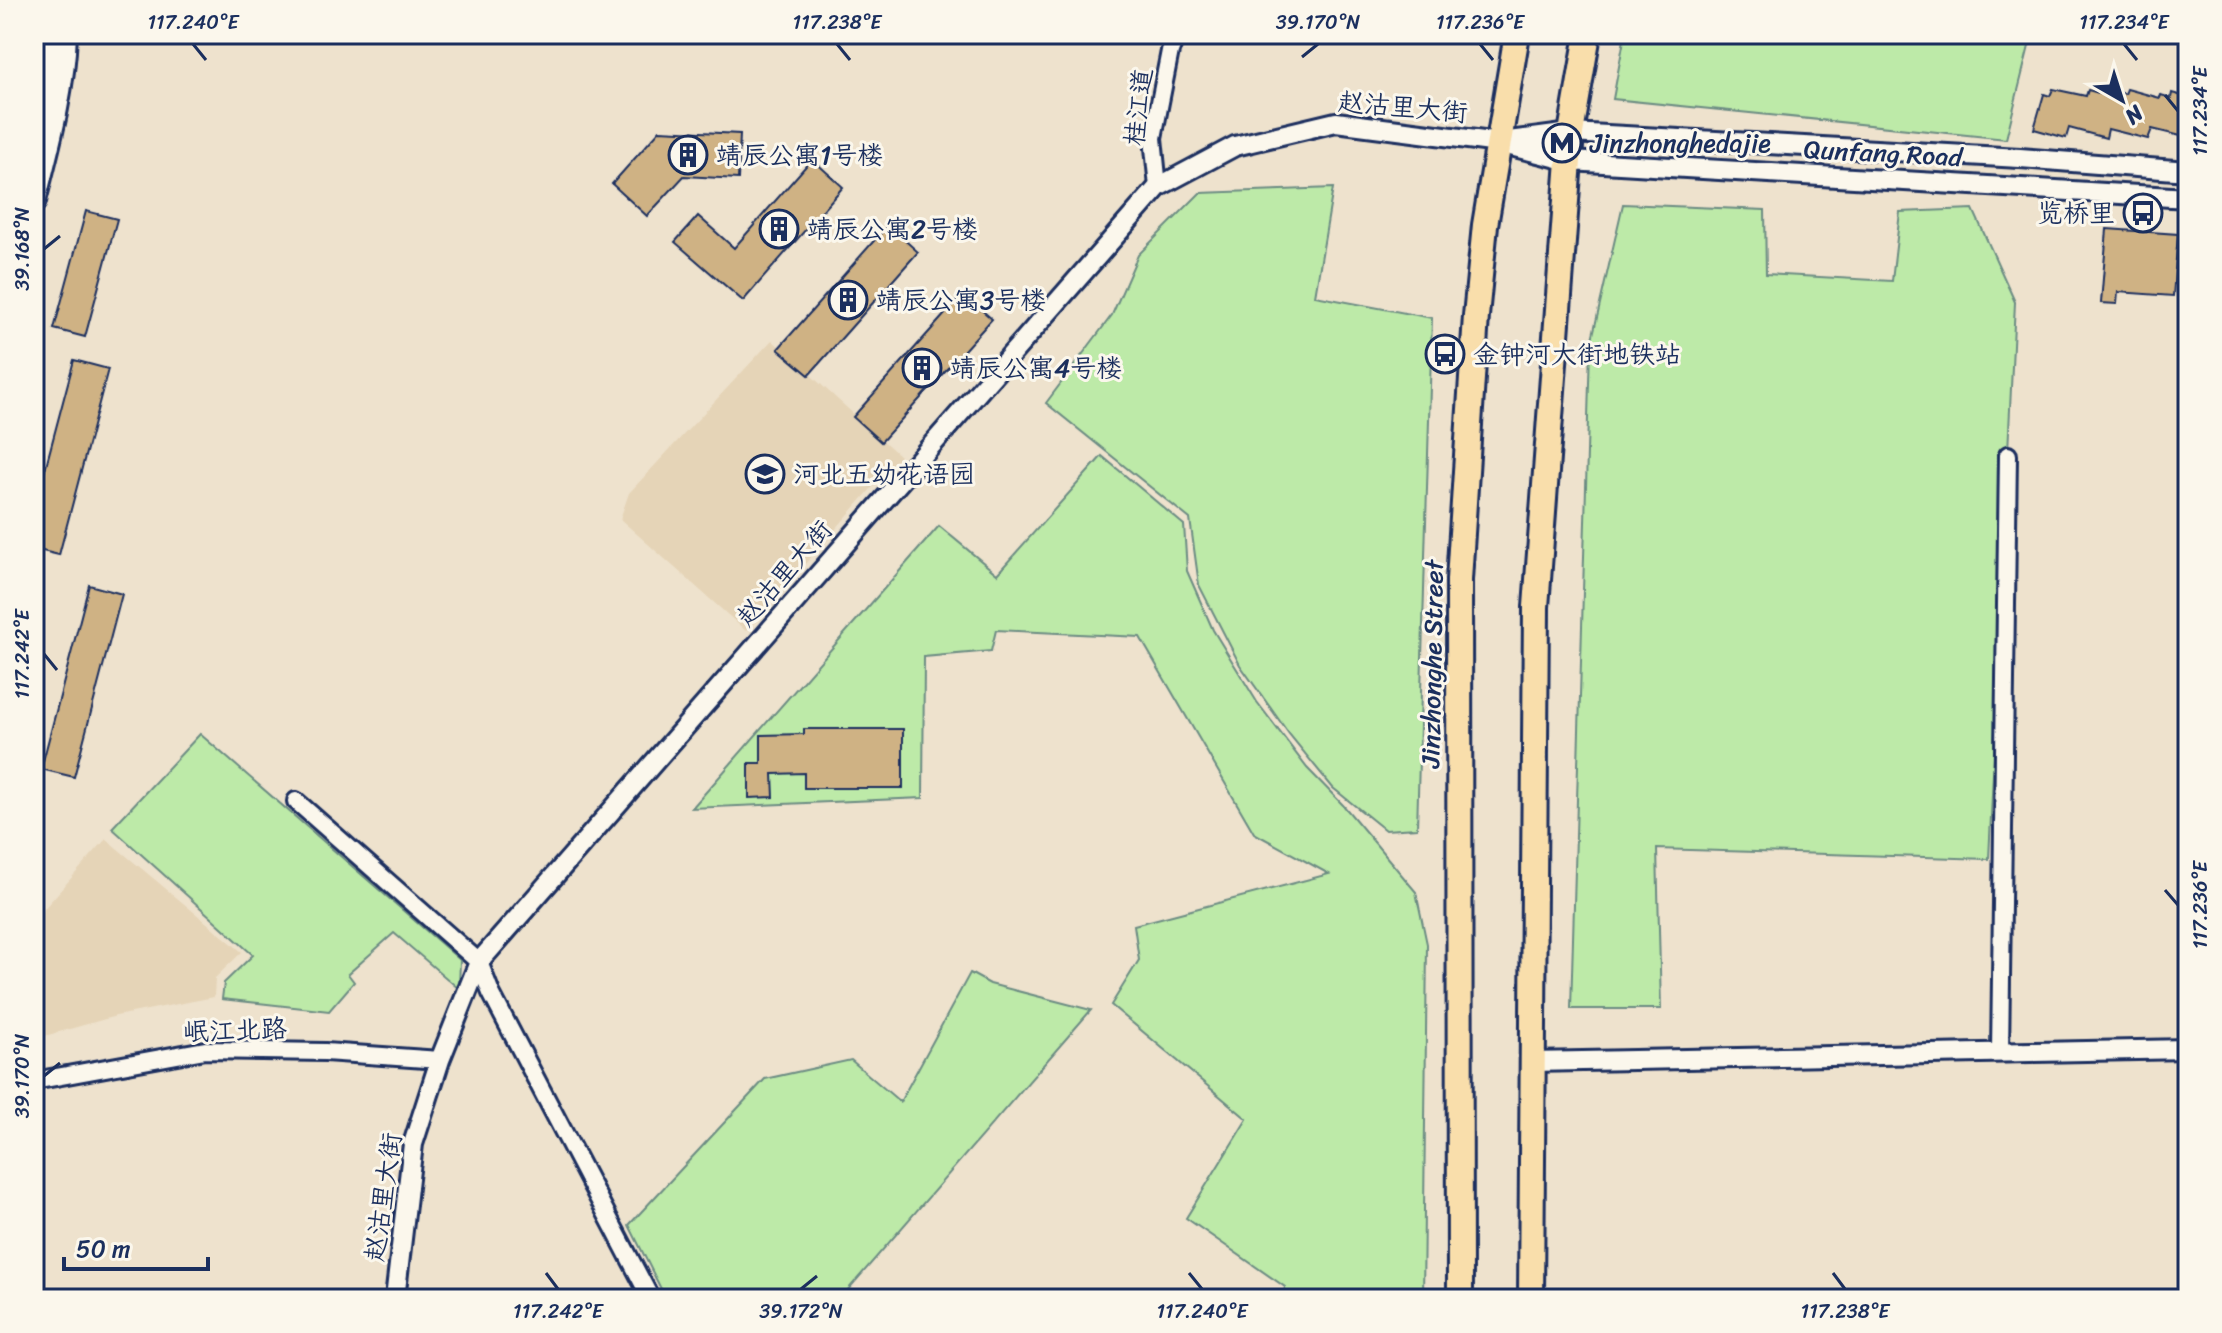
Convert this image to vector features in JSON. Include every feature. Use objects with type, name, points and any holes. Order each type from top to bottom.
[{"type":"main road","points":[[34,136],[48,67],[49,34]]},
{"type":"main road","points":[[34,201],[57,111],[64,73],[65,34]]},
{"type":"main road","name":"Jinzhonghe Street","points":[[1460,1299],[1459,580],[1485,225],[1517,34]]},
{"type":"main road","points":[[1531,1299],[1536,607],[1571,133],[1588,34]]},
{"type":"street","name":"桂江道","points":[[1158,187],[1153,138],[1176,34]]},
{"type":"street","name":"赵沽里大街","points":[[395,1299],[413,1144],[440,1060],[479,962],[1158,187],[1235,146],[1336,122],[1499,143]]},
{"type":"street","name":"Qunfang Road","points":[[1499,143],[1571,133],[2020,158],[2188,171]]},
{"type":"street","name":"Qunfang Road","points":[[1499,143],[1570,161],[2188,198]]},
{"type":"street","points":[[2000,1053],[2008,455]]},
{"type":"street","points":[[296,801],[479,962],[491,993],[651,1299]]},
{"type":"street","points":[[1531,1062],[2188,1049]]},
{"type":"street","name":"岷江北路","points":[[34,1081],[205,1050],[325,1052],[440,1060]]},
{"type":"shaded area","name":"河北五幼花语园","points":[[772,340],[900,456],[746,631],[620,519],[629,493]]},
{"type":"shaded area","points":[[106,839],[242,952],[215,978],[214,997],[116,1016],[34,1039],[34,920]]},
{"type":"green space","points":[[1625,34],[2032,34],[2006,139],[1613,99]]},
{"type":"green space","points":[[1333,188],[1315,296],[1432,318],[1417,828],[1385,830],[1333,788],[1289,734],[1240,665],[1199,585],[1190,519],[1046,403],[1112,315],[1138,255],[1200,193]]},
{"type":"green space","points":[[1623,204],[1765,210],[1766,274],[1892,281],[1900,212],[1973,209],[2015,302],[1989,859],[1657,849],[1661,1009],[1571,1009],[1590,348]]},
{"type":"green space","points":[[1102,456],[1184,525],[1187,571],[1213,630],[1257,702],[1307,768],[1343,805],[1416,892],[1427,944],[1423,1299],[1283,1299],[1285,1287],[1186,1218],[1247,1119],[1111,1005],[1139,960],[1134,925],[1329,874],[1254,833],[1140,637],[996,630],[991,651],[924,657],[923,798],[692,808],[939,526],[997,574]]},
{"type":"green space","points":[[200,734],[460,960],[459,989],[394,933],[348,974],[354,982],[329,1011],[222,999],[224,983],[253,955],[112,828]]},
{"type":"green space","points":[[970,973],[990,984],[1091,1010],[840,1299],[666,1299],[629,1225],[765,1079],[851,1060],[900,1102]]},
{"type":"building","points":[[2053,89],[2086,96],[2088,90],[2113,97],[2115,91],[2125,94],[2127,89],[2160,98],[2161,95],[2171,98],[2172,93],[2186,97],[2188,127],[2185,137],[2152,129],[2148,139],[2108,129],[2106,138],[2069,128],[2066,138],[2034,129],[2044,94],[2050,96]]},
{"type":"building","name":"靖辰公寓1号楼","points":[[660,130],[740,134],[738,179],[684,176],[647,216],[612,184]]},
{"type":"building","name":"靖辰公寓2号楼","points":[[812,159],[843,187],[743,301],[675,242],[698,216],[734,248]]},
{"type":"building","points":[[86,211],[117,219],[85,337],[54,329]]},
{"type":"building","name":"靖辰公寓3号楼","points":[[888,225],[918,252],[809,375],[778,349]]},
{"type":"building","points":[[2107,229],[2178,234],[2173,296],[2118,292],[2117,304],[2101,303]]},
{"type":"building","name":"靖辰公寓4号楼","points":[[963,294],[992,319],[881,442],[853,417]]},
{"type":"building","points":[[74,360],[108,369],[59,555],[34,549],[34,511]]},
{"type":"building","points":[[89,585],[122,594],[74,777],[41,769]]},
{"type":"building","points":[[804,729],[903,729],[903,788],[804,788],[804,773],[773,774],[774,797],[749,798],[749,763],[761,763],[761,735],[804,734]]},
{"type":"place","name":"Jinzhonghedajie","points":[[1562,143]]},
{"type":"place","name":"靖辰公寓1号楼","points":[[688,155]]},
{"type":"place","name":"览桥里","points":[[2143,213]]},
{"type":"place","name":"靖辰公寓2号楼","points":[[779,229]]},
{"type":"place","name":"靖辰公寓3号楼","points":[[848,300]]},
{"type":"place","name":"金钟河大街地铁站","points":[[1445,354]]},
{"type":"place","name":"靖辰公寓4号楼","points":[[922,368]]},
{"type":"place","name":"河北五幼花语园","points":[[765,474]]}]
